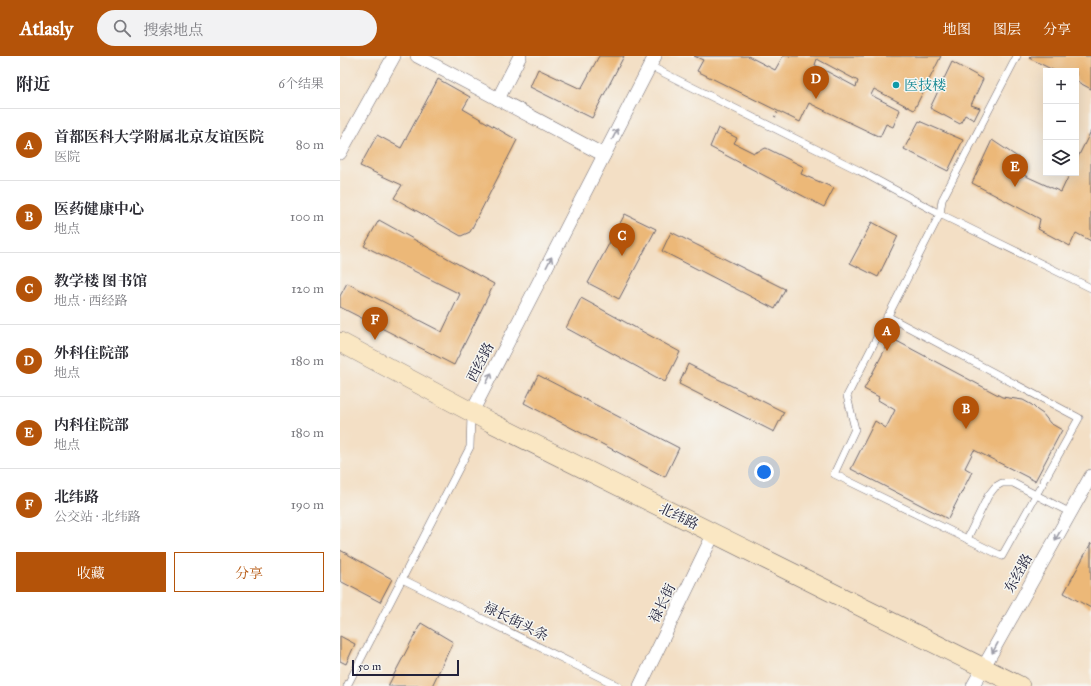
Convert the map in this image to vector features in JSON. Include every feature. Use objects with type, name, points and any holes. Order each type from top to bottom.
[{"type":"street","points":[[340,153],[394,56]]},
{"type":"street","points":[[418,56],[604,155]]},
{"type":"street","points":[[498,99],[520,56]]},
{"type":"street","name":"西经路","points":[[472,412],[652,61]]},
{"type":"street","name":"北纬路","points":[[340,342],[472,412],[1020,686]]},
{"type":"street","name":"东经路","points":[[973,686],[1091,476]]},
{"type":"street","name":"禄长街","points":[[640,686],[714,533]]},
{"type":"lane","points":[[887,316],[1079,418],[1002,556],[834,474],[855,429],[847,396],[887,316],[940,214],[942,200],[1017,56]]},
{"type":"lane","points":[[652,61],[940,214],[1091,288]]},
{"type":"lane","name":"西经路","points":[[347,686],[470,447],[472,412]]},
{"type":"lane","points":[[967,539],[988,496],[995,487],[1002,483],[1013,483],[1071,513]]},
{"type":"lane","name":"禄长街头条","points":[[402,579],[618,686]]},
{"type":"building","points":[[599,56],[624,56],[592,118],[530,87],[538,69],[581,89]]},
{"type":"building","points":[[694,56],[748,56],[775,70],[783,56],[941,56],[914,110],[874,89],[871,95],[900,110],[893,127],[886,124],[880,137],[809,103],[800,122],[697,71],[703,60]],"holes":[[[817,59],[858,81],[856,87],[815,65]]]},
{"type":"building","points":[[1031,56],[1091,56],[1091,89],[1079,83],[1079,68],[1049,68],[1029,58]]},
{"type":"building","points":[[952,62],[983,79],[971,105],[980,108],[974,120],[965,115],[960,124],[930,108]]},
{"type":"building","points":[[438,79],[470,97],[463,109],[517,140],[470,232],[461,236],[394,198],[402,185],[360,166],[377,135],[401,148]]},
{"type":"building","points":[[919,121],[963,140],[948,171],[904,149]]},
{"type":"building","points":[[718,128],[737,138],[734,143],[754,153],[766,148],[804,167],[801,174],[834,188],[824,207],[710,147]]},
{"type":"building","points":[[1091,131],[1091,241],[1076,233],[1070,246],[1038,229],[1040,219],[972,183],[992,140],[1019,158],[1017,172],[1061,192],[1069,176],[1079,176],[1079,155]]},
{"type":"building","points":[[625,214],[656,229],[619,299],[588,283]]},
{"type":"building","points":[[379,220],[494,284],[454,365],[340,307],[340,296],[347,283],[442,332],[460,294],[364,246]]},
{"type":"building","points":[[872,222],[898,236],[878,277],[850,263]]},
{"type":"building","points":[[671,232],[785,289],[775,309],[662,251]]},
{"type":"building","points":[[581,298],[680,352],[665,382],[566,328]]},
{"type":"building","points":[[891,338],[1002,397],[1023,400],[1043,414],[1050,423],[1062,430],[1035,481],[974,450],[965,468],[972,472],[948,519],[851,469],[875,421],[886,428],[895,410],[878,400],[879,397],[864,389]]},
{"type":"building","points":[[688,364],[784,412],[774,432],[679,384]]},
{"type":"building","points":[[538,375],[679,448],[665,477],[524,403]]},
{"type":"building","points":[[1091,543],[1091,608],[1064,593]]},
{"type":"building","points":[[340,550],[392,579],[380,602],[340,581]]},
{"type":"building","points":[[421,623],[453,642],[432,686],[388,686]]},
{"type":"building","points":[[340,636],[355,644],[346,664],[340,661]]},
{"type":"place","name":"医技楼","points":[[896,85]]},
{"type":"place","name":"外科住院部","points":[[816,99]]},
{"type":"place","name":"内科住院部","points":[[1015,187]]},
{"type":"place","name":"教学楼 图书馆","points":[[622,256]]},
{"type":"place","name":"北纬路","points":[[375,340]]},
{"type":"place","name":"首都医科大学附属北京友谊医院","points":[[887,351]]},
{"type":"place","name":"医药健康中心","points":[[966,429]]}]
